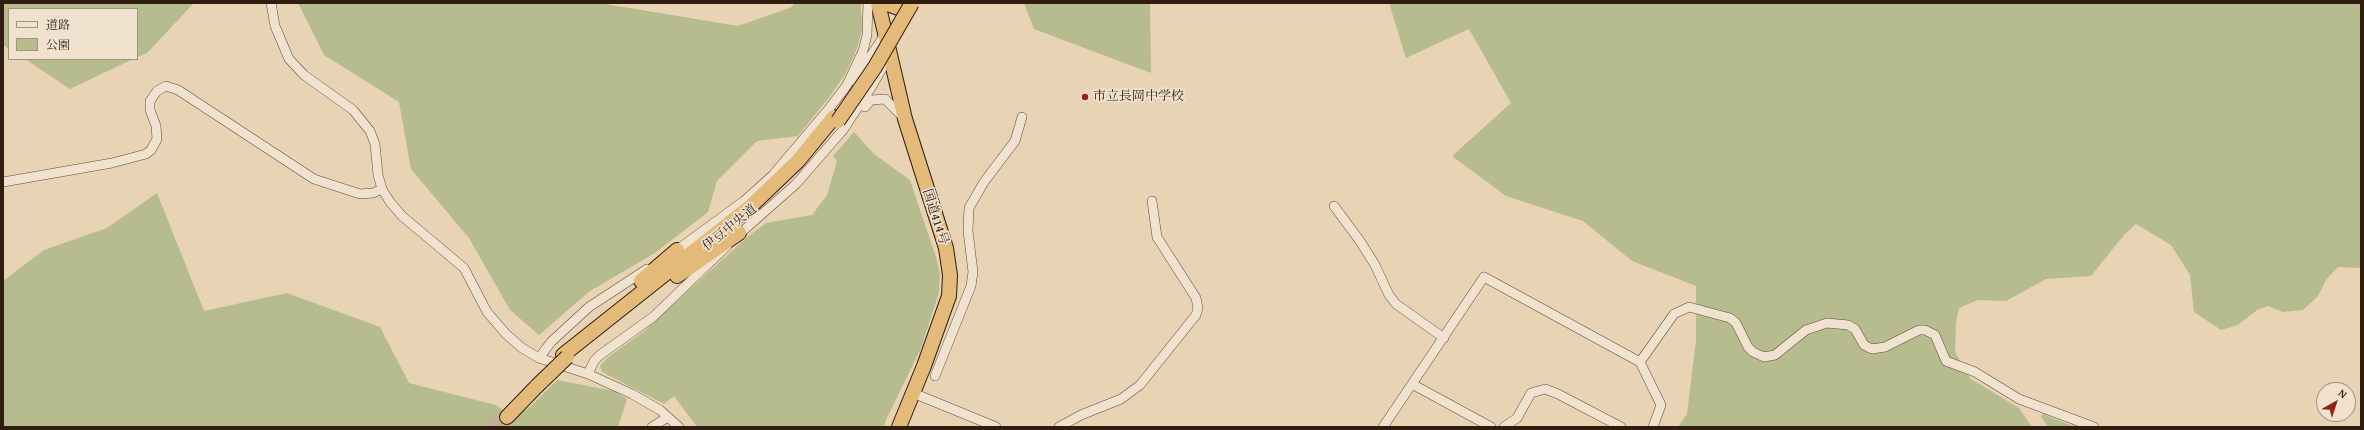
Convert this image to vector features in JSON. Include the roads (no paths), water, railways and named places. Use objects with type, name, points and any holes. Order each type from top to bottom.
[{"type":"highway","name":"国道414号","points":[[878,3],[884,36],[905,119],[946,248],[950,275],[948,296],[913,393],[899,427]]},
{"type":"highway","points":[[885,3],[908,4]]},
{"type":"highway","name":"伊豆中央道","points":[[567,354],[746,217],[780,188],[799,168],[875,67],[908,4]]},
{"type":"highway","points":[[884,36],[908,4]]},
{"type":"highway","points":[[889,55],[908,4]]},
{"type":"highway","name":"伊豆中央道","points":[[505,415],[567,354],[752,205],[798,161],[836,120]]},
{"type":"highway","points":[[624,311],[662,288],[739,233]]},
{"type":"highway","points":[[567,354],[594,322],[677,250]]},
{"type":"street","points":[[271,3],[275,26],[289,59],[304,75],[353,110],[370,131],[382,190],[402,216],[464,268],[487,312],[495,323],[513,341],[539,358],[605,381],[660,410],[679,427]]},
{"type":"street","points":[[836,120],[847,85],[862,51],[867,35],[868,3]]},
{"type":"street","points":[[588,374],[594,361],[653,317],[719,256],[739,233],[796,184],[836,120],[844,95],[884,36]]},
{"type":"street","points":[[539,358],[551,342],[589,308],[677,250],[744,200],[773,175],[836,120],[872,86],[889,55]]},
{"type":"street","points":[[3,182],[112,163],[146,154],[151,150],[157,139],[156,126],[150,110],[150,101],[152,95],[166,86],[178,90],[314,179],[360,194],[373,193],[382,190]]},
{"type":"street","points":[[836,120],[875,98],[885,99],[891,102],[905,119]]},
{"type":"street","points":[[935,376],[971,286],[973,272],[968,225],[969,208],[984,182],[1015,141],[1022,117]]},
{"type":"street","points":[[1059,427],[1081,415],[1121,399],[1140,385],[1196,315],[1198,308],[1196,298],[1157,237],[1154,225],[1152,201]]},
{"type":"street","points":[[1334,206],[1364,247],[1375,265],[1388,295],[1396,304],[1444,338]]},
{"type":"street","points":[[1383,427],[1484,277],[1640,362],[1661,405],[1653,427]]},
{"type":"street","points":[[1640,362],[1674,314],[1689,307],[1730,318],[1736,323],[1748,347],[1753,352],[1764,357],[1775,355],[1806,330],[1827,323],[1848,325],[1854,329],[1864,346],[1872,349],[1885,347],[1920,330],[1925,330],[1935,335],[1946,361],[1975,372],[2019,399],[2094,427]]},
{"type":"street","points":[[1412,384],[1491,427]]},
{"type":"street","points":[[1504,427],[1517,418],[1531,393],[1545,390],[1558,394],[1621,427]]},
{"type":"street","points":[[913,393],[996,427]]},
{"type":"street","points":[[652,427],[668,417]]},
{"type":"tunnel","points":[[492,427],[504,414]]},
{"type":"place","name":"市立長岡中学校","points":[[1085,97]]}]
